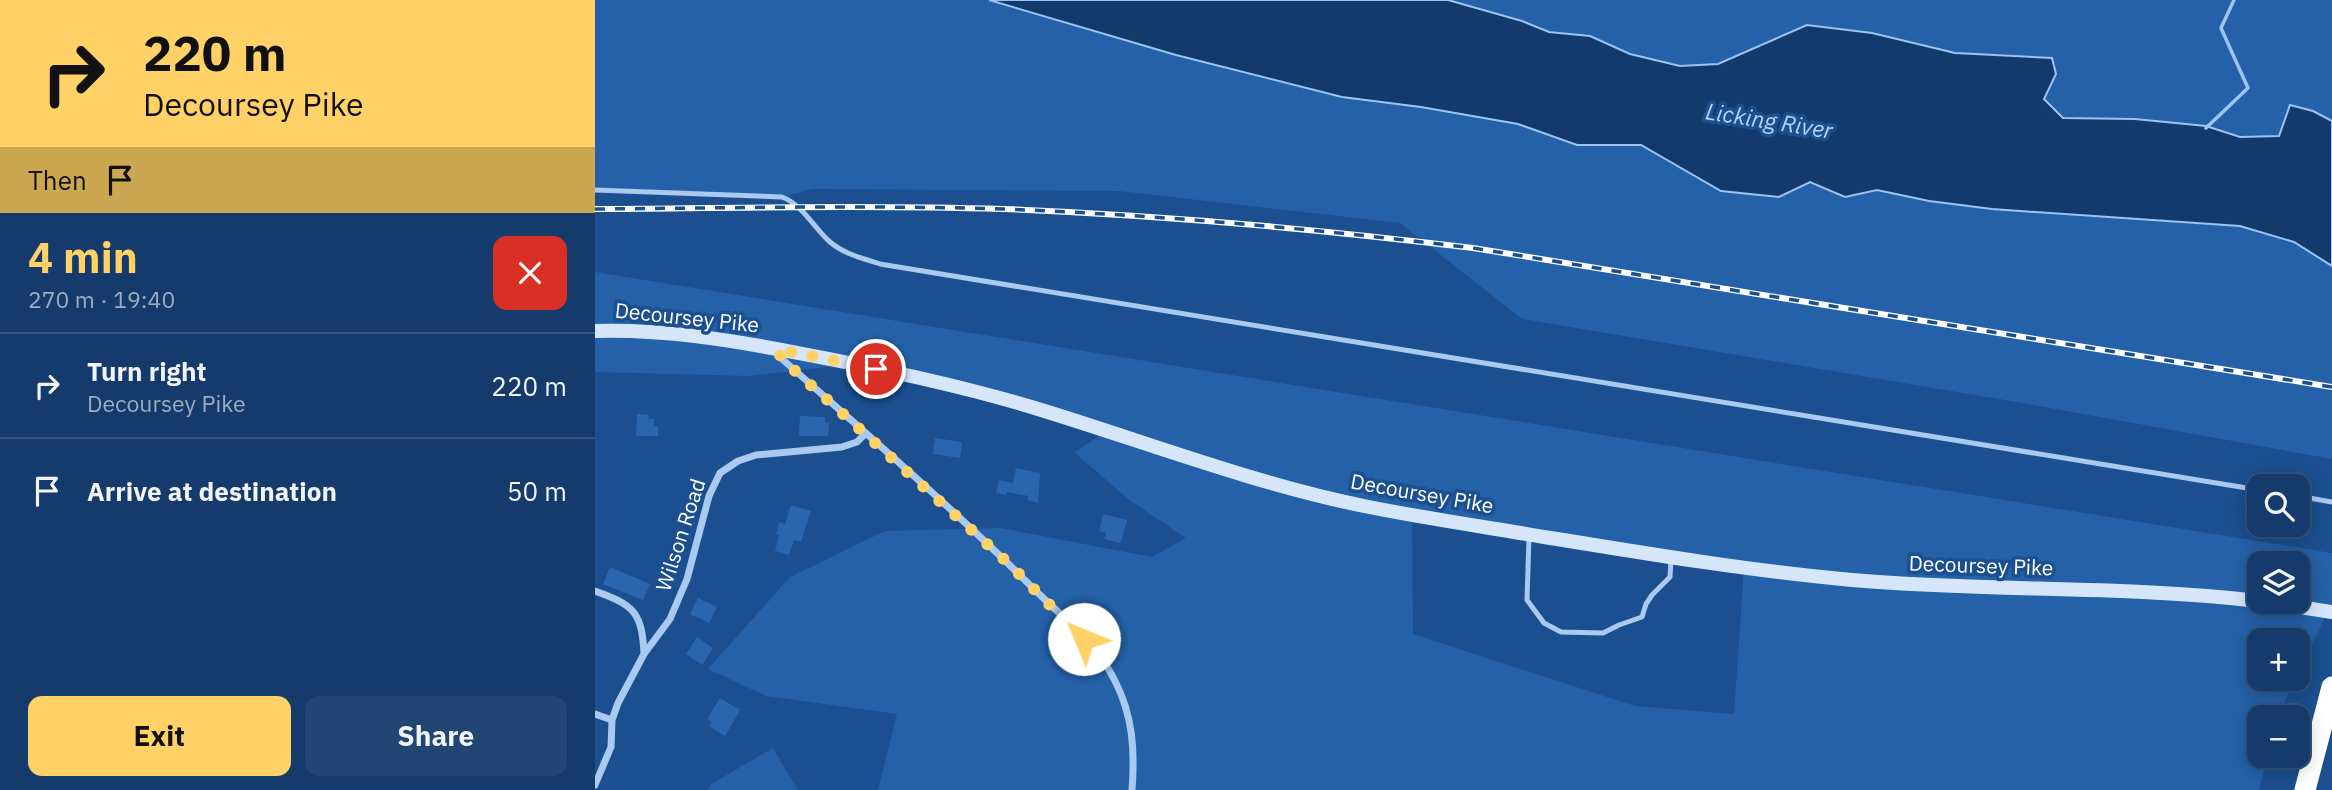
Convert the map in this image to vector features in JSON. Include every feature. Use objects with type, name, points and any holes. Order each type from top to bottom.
[{"type":"highway","points":[[2305,790],[2331,692]]},
{"type":"main road","name":"Decoursey Pike","points":[[595,331],[662,332],[777,349],[853,364],[1031,407],[1272,483],[1361,505],[1529,534],[1671,557],[1852,580],[1951,587],[2180,594],[2247,600]]},
{"type":"main road","points":[[2310,608],[2332,611]]},
{"type":"street","points":[[777,349],[782,359],[1007,562],[1084,639],[1101,660],[1114,679],[1130,722],[1135,756],[1132,790]]},
{"type":"street","name":"Wilson Road","points":[[595,785],[611,747],[612,720],[628,680],[670,619],[687,579],[709,496],[720,473],[738,461],[756,455],[842,447],[857,442],[866,433]]},
{"type":"street","points":[[595,591],[613,597],[639,618],[643,631],[644,654]]},
{"type":"street","points":[[595,714],[612,720]]},
{"type":"lane","points":[[595,190],[782,197],[799,208],[834,245],[848,254],[880,264],[2247,488]]},
{"type":"lane","points":[[2310,498],[2332,502]]},
{"type":"lane","points":[[1529,534],[1527,600],[1543,623],[1561,632],[1603,633],[1642,618],[1652,595],[1670,577],[1671,557]]},
{"type":"shaded area","points":[[595,0],[989,0],[1176,55],[1342,97],[1518,124],[1577,145],[1641,145],[1721,191],[1779,197],[1810,182],[1845,197],[1877,190],[1929,201],[1992,209],[2240,226],[2294,242],[2332,266],[2332,459],[2017,402],[1522,319],[1400,223],[1119,191],[812,189],[782,197],[595,190]]},
{"type":"shaded area","points":[[1448,0],[2332,0],[2332,121],[2313,111],[2279,136],[2240,137],[2206,126],[2135,119],[2063,118],[2044,99],[2056,74],[2019,55],[1955,53],[1872,33],[1808,25],[1718,64],[1680,66],[1630,54],[1590,36],[1549,32],[1522,21]]},
{"type":"shaded area","points":[[595,272],[2332,553],[2332,603],[2310,648],[2310,628],[2247,628],[2247,691],[2290,691],[2283,705],[2247,705],[2247,768],[2265,768],[2259,790],[878,790],[897,714],[766,696],[708,669],[790,577],[885,531],[1001,528],[1152,557],[1186,538],[1128,499],[1074,452],[1107,431],[854,364],[749,376],[595,372]],"holes":[[[1412,516],[1744,568],[1734,714],[1635,706],[1413,634]]]},
{"type":"shaded area","points":[[773,748],[798,790],[707,790],[711,784]]},
{"type":"water","name":"Licking River","points":[[989,0],[1448,0],[1522,21],[1549,32],[1590,36],[1630,54],[1680,66],[1718,64],[1807,25],[1872,33],[1955,53],[2052,58],[2056,74],[2044,99],[2063,118],[2135,119],[2206,126],[2240,137],[2279,136],[2290,105],[2313,111],[2332,121],[2332,266],[2294,242],[2240,226],[1992,209],[1929,201],[1877,190],[1845,197],[1810,182],[1779,197],[1721,191],[1641,145],[1577,145],[1518,124],[1342,97],[1176,55]]},
{"type":"building","points":[[637,414],[649,415],[649,419],[654,419],[654,426],[658,426],[658,436],[636,436]]},
{"type":"building","points":[[800,416],[825,417],[825,423],[829,423],[828,436],[799,436]]},
{"type":"building","points":[[935,438],[962,442],[960,458],[933,454]]},
{"type":"building","points":[[1016,468],[1040,473],[1038,503],[1027,500],[1028,496],[996,493],[999,480],[1013,483]]},
{"type":"building","points":[[791,505],[811,511],[801,542],[794,540],[789,555],[775,551],[779,522],[785,524]]},
{"type":"building","points":[[1103,514],[1127,520],[1121,543],[1104,539],[1106,533],[1099,531]]},
{"type":"building","points":[[610,567],[650,584],[643,600],[603,584]]},
{"type":"building","points":[[698,598],[717,607],[709,623],[690,614]]},
{"type":"building","points":[[697,637],[713,648],[702,665],[686,654]]},
{"type":"building","points":[[720,698],[740,710],[725,736],[709,726],[712,722],[707,719]]},
{"type":"waterway","points":[[2206,128],[2248,88],[2221,28],[2234,0]]},
{"type":"railway","points":[[595,209],[1003,209],[1180,219],[1356,235],[1473,248],[2332,387]]},
{"type":"route","points":[[876,369],[777,349],[782,359],[1007,562],[1084,639]]}]
